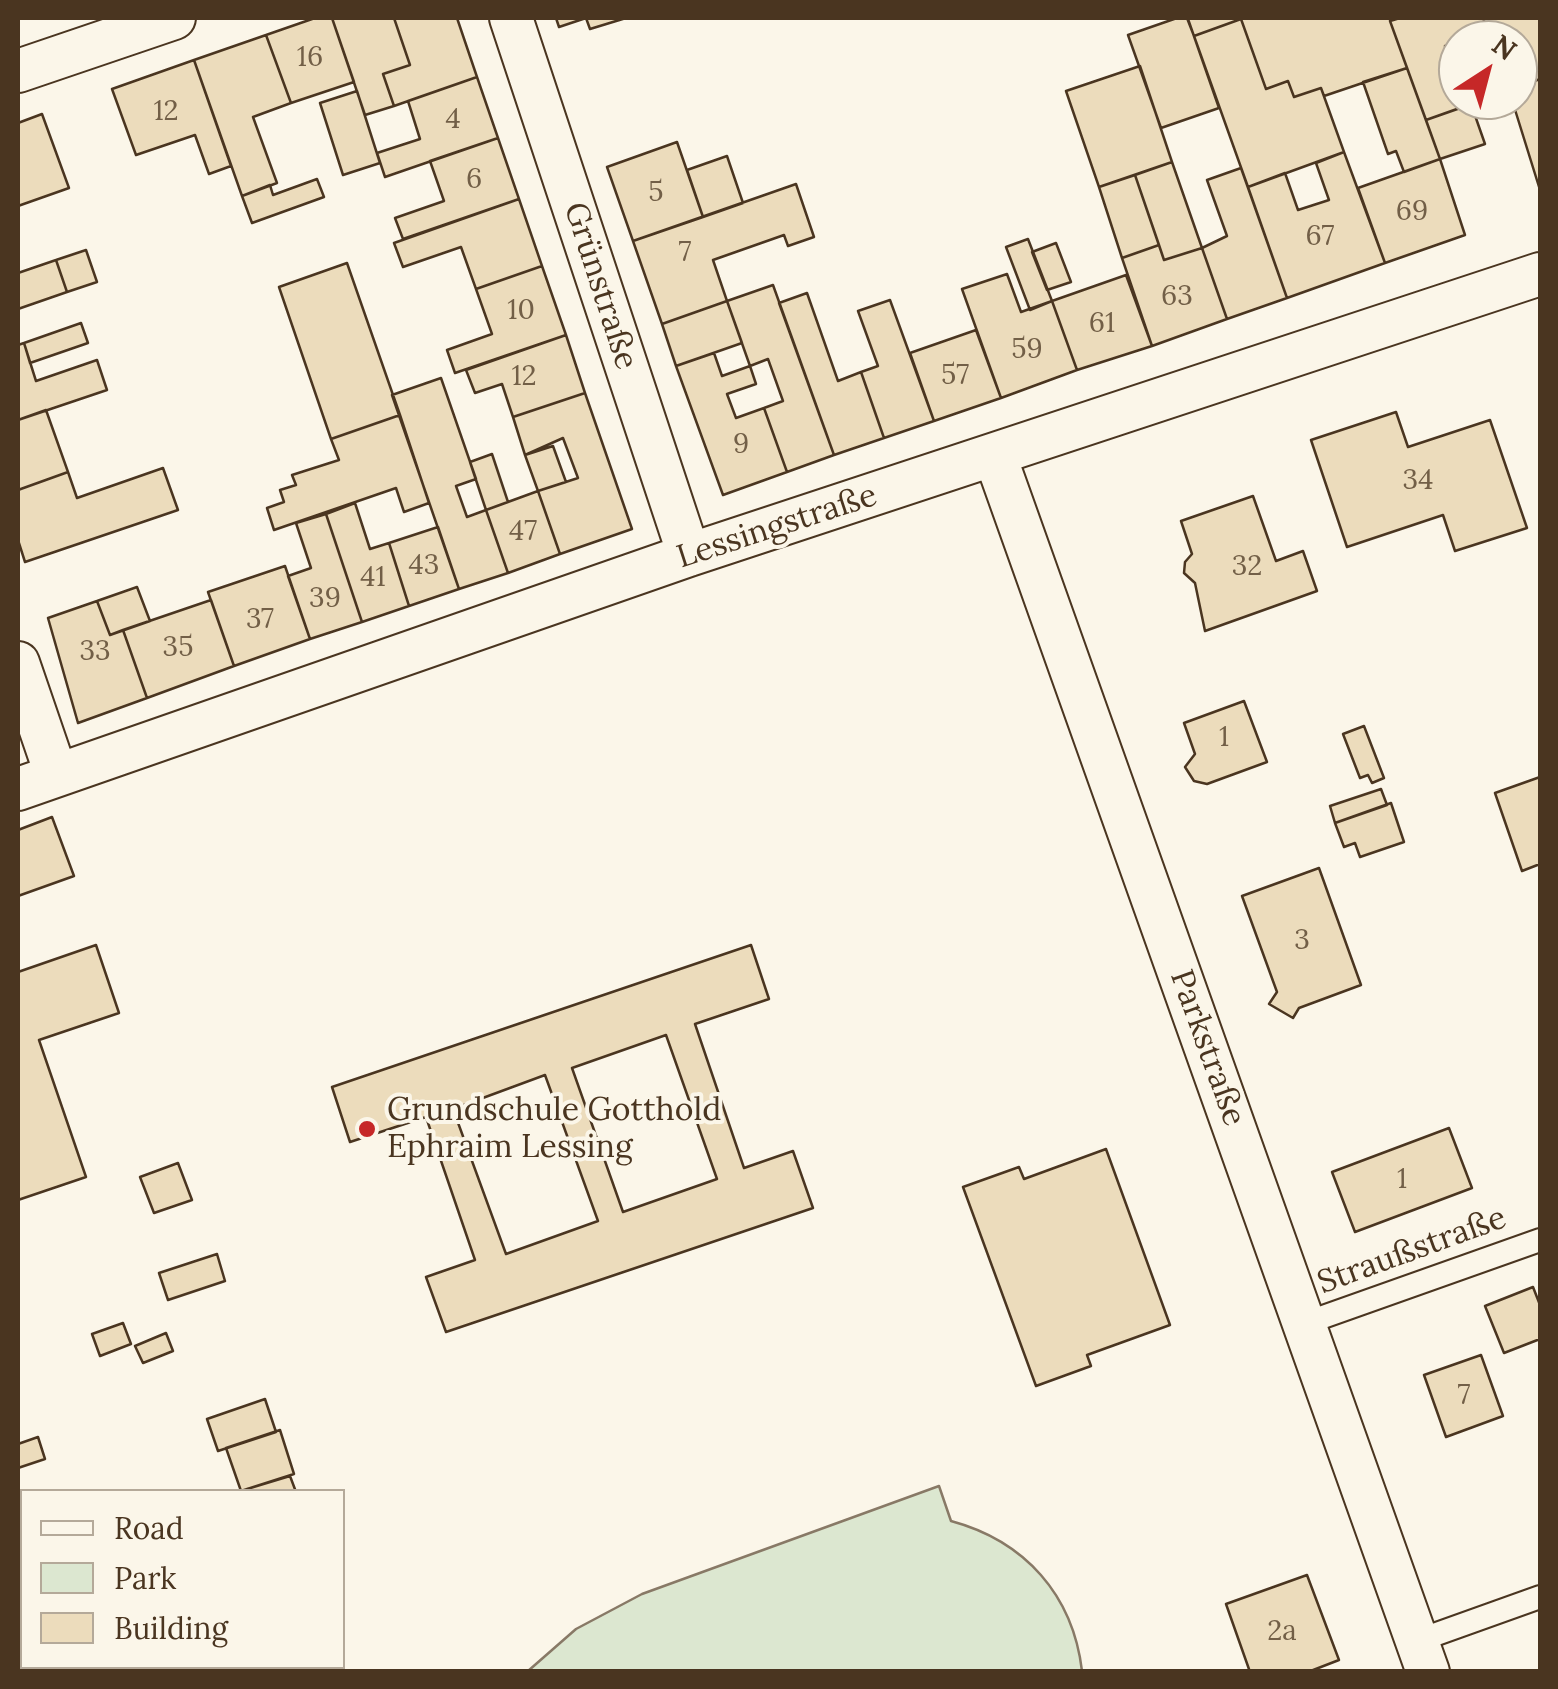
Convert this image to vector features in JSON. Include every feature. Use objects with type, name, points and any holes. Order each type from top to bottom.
[{"type":"street","points":[[18,71],[174,18]]},
{"type":"street","name":"Grünstraße","points":[[511,18],[689,555]]},
{"type":"street","name":"Lessingstraße","points":[[37,782],[689,555],[1540,274]]},
{"type":"street","name":"Parkstraße","points":[[995,456],[1422,1656]]},
{"type":"street","points":[[18,662],[37,782]]},
{"type":"lane","name":"Straußstraße","points":[[1306,1323],[1540,1240]]},
{"type":"lane","name":"Parkstraße","points":[[1422,1656],[1540,1597]]},
{"type":"green space","points":[[939,1486],[951,1521],[1001,1542],[1041,1575],[1068,1618],[1082,1671],[528,1671],[576,1629],[642,1594]]},
{"type":"building","points":[[315,18],[332,18],[354,82],[291,103],[266,35]]},
{"type":"building","points":[[332,18],[394,18],[410,65],[383,74],[394,106],[365,115]]},
{"type":"building","points":[[394,18],[457,18],[477,77],[394,106],[383,74],[410,65]]},
{"type":"building","points":[[556,18],[586,18],[559,27]]},
{"type":"building","points":[[586,18],[626,18],[590,29]]},
{"type":"building","points":[[1177,18],[1188,19],[1219,108],[1161,128],[1128,35]]},
{"type":"building","points":[[1187,18],[1393,18],[1390,21],[1407,68],[1324,96],[1321,88],[1294,97],[1288,81],[1266,89],[1241,19],[1194,36]]},
{"type":"building","points":[[1483,18],[1438,20],[1438,116],[1426,120],[1390,21]]},
{"type":"building","points":[[1540,18],[1540,79],[1538,20],[1484,20]]},
{"type":"building","points":[[1241,19],[1266,89],[1288,81],[1294,97],[1321,88],[1344,152],[1248,187],[1194,36]]},
{"type":"building","points":[[266,35],[291,103],[253,117],[277,183],[242,196],[194,60]]},
{"type":"building","points":[[194,60],[231,166],[209,174],[195,135],[136,155],[112,89]]},
{"type":"building","points":[[1140,66],[1172,162],[1099,187],[1066,91]]},
{"type":"building","points":[[1407,68],[1440,159],[1404,172],[1396,151],[1388,154],[1363,82]]},
{"type":"building","points":[[477,77],[498,138],[385,177],[377,153],[420,139],[408,101]]},
{"type":"building","points":[[1538,80],[1540,190],[1518,120],[1538,120]]},
{"type":"building","points":[[357,91],[380,163],[343,175],[320,103]]},
{"type":"building","points":[[42,114],[69,188],[18,206],[18,123]]},
{"type":"building","points":[[1438,116],[1438,120],[1477,120],[1485,144],[1440,159],[1426,120]]},
{"type":"building","points":[[498,138],[519,199],[403,239],[395,218],[444,201],[430,161]]},
{"type":"building","points":[[677,142],[703,217],[633,241],[607,167]]},
{"type":"building","points":[[1344,152],[1385,263],[1287,298],[1248,187],[1285,173],[1298,210],[1329,200],[1316,163]]},
{"type":"building","points":[[727,156],[743,203],[703,217],[687,170]]},
{"type":"building","points":[[1440,159],[1465,235],[1385,263],[1358,188]]},
{"type":"building","points":[[1172,162],[1202,248],[1164,260],[1135,175]]},
{"type":"building","points":[[1241,168],[1287,298],[1227,319],[1202,248],[1227,236],[1207,180]]},
{"type":"building","points":[[1135,175],[1159,245],[1122,258],[1099,187]]},
{"type":"building","points":[[317,179],[324,197],[252,223],[242,196],[270,185],[273,195]]},
{"type":"building","points":[[796,184],[814,237],[788,246],[784,235],[713,260],[727,301],[662,324],[633,241]]},
{"type":"building","points":[[519,199],[542,266],[476,289],[461,247],[403,267],[394,243]]},
{"type":"building","points":[[1028,239],[1052,301],[1030,310],[1006,247]]},
{"type":"building","points":[[1056,243],[1071,282],[1047,290],[1032,252]]},
{"type":"building","points":[[1159,245],[1164,260],[1202,248],[1227,319],[1152,346],[1122,258]]},
{"type":"building","points":[[86,250],[97,282],[67,292],[56,260]]},
{"type":"building","points":[[56,260],[67,292],[18,309],[18,273]]},
{"type":"building","points":[[347,263],[400,415],[331,439],[279,287]]},
{"type":"building","points":[[542,266],[566,335],[455,373],[447,350],[492,334],[476,289]]},
{"type":"building","points":[[1007,274],[1021,312],[1052,301],[1077,370],[1001,398],[962,289]]},
{"type":"building","points":[[1126,275],[1152,346],[1077,370],[1052,301]]},
{"type":"building","points":[[773,285],[834,455],[787,472],[764,408],[783,401],[768,359],[750,366],[727,301]]},
{"type":"building","points":[[807,293],[838,381],[861,372],[884,438],[834,455],[779,303]]},
{"type":"building","points":[[890,300],[934,421],[884,438],[861,372],[878,366],[858,311]]},
{"type":"building","points":[[727,301],[742,343],[676,366],[662,324]]},
{"type":"building","points":[[81,323],[88,343],[30,363],[24,343]]},
{"type":"building","points":[[976,330],[1001,398],[934,421],[910,353]]},
{"type":"building","points":[[566,335],[585,393],[513,417],[502,384],[475,393],[466,370]]},
{"type":"building","points":[[24,343],[36,381],[97,360],[107,390],[18,420],[18,345]]},
{"type":"building","points":[[714,353],[722,376],[750,366],[756,384],[727,394],[736,418],[764,408],[787,472],[723,495],[676,366]]},
{"type":"building","points":[[441,378],[476,479],[456,486],[467,517],[486,510],[508,573],[459,589],[392,395]]},
{"type":"building","points":[[585,393],[632,529],[560,554],[538,491],[578,478],[563,438],[525,455],[513,417]]},
{"type":"building","points":[[46,410],[68,472],[18,490],[18,420]]},
{"type":"building","points":[[1396,412],[1408,447],[1490,420],[1527,528],[1455,551],[1443,515],[1347,547],[1311,440]]},
{"type":"building","points":[[400,415],[429,503],[404,512],[396,488],[274,530],[267,508],[284,502],[280,490],[296,485],[292,475],[339,460],[331,439]]},
{"type":"building","points":[[553,446],[566,482],[538,491],[525,455]]},
{"type":"building","points":[[492,454],[508,502],[486,510],[470,462]]},
{"type":"building","points":[[163,468],[178,510],[25,562],[18,540],[18,490],[68,472],[77,498]]},
{"type":"building","points":[[538,491],[560,554],[508,573],[486,510]]},
{"type":"building","points":[[1253,496],[1276,561],[1303,551],[1317,591],[1205,631],[1195,583],[1184,573],[1185,562],[1192,554],[1181,521]]},
{"type":"building","points":[[355,503],[370,549],[389,543],[409,606],[362,622],[326,514]]},
{"type":"building","points":[[326,514],[362,622],[310,639],[288,576],[311,568],[296,523]]},
{"type":"building","points":[[438,527],[459,589],[409,606],[389,543]]},
{"type":"building","points":[[285,566],[310,639],[234,666],[208,592]]},
{"type":"building","points":[[137,587],[150,621],[110,635],[97,601]]},
{"type":"building","points":[[211,600],[234,666],[147,698],[123,630]]},
{"type":"building","points":[[97,601],[110,635],[123,630],[147,698],[78,723],[48,618]]},
{"type":"building","points":[[1244,701],[1267,762],[1207,784],[1194,781],[1185,767],[1195,754],[1184,723]]},
{"type":"building","points":[[1364,726],[1384,778],[1372,783],[1368,775],[1360,778],[1343,734]]},
{"type":"building","points":[[1540,777],[1540,864],[1522,871],[1495,793]]},
{"type":"building","points":[[1381,789],[1387,805],[1335,823],[1330,806]]},
{"type":"building","points":[[1391,803],[1404,842],[1360,857],[1355,843],[1344,847],[1335,823]]},
{"type":"building","points":[[52,817],[74,876],[18,896],[18,830]]},
{"type":"building","points":[[1319,868],[1361,985],[1299,1008],[1293,1018],[1269,1004],[1277,992],[1242,896]]},
{"type":"building","points":[[96,945],[119,1013],[39,1040],[86,1177],[18,1200],[18,972]]},
{"type":"building","name":"Grundschule Gotthold Ephraim Lessing","points":[[751,945],[769,999],[695,1024],[744,1168],[793,1151],[813,1208],[446,1332],[426,1277],[475,1260],[426,1117],[350,1142],[332,1087]],"holes":[[[666,1035],[717,1179],[623,1212],[572,1068]],[[545,1075],[598,1221],[506,1254],[453,1109]]]},
{"type":"building","points":[[1449,1128],[1472,1188],[1355,1232],[1332,1172]]},
{"type":"building","points":[[1106,1149],[1170,1325],[1087,1355],[1091,1366],[1036,1386],[963,1187],[1019,1167],[1024,1179]]},
{"type":"building","points":[[178,1163],[192,1200],[154,1213],[140,1177]]},
{"type":"building","points":[[217,1254],[225,1281],[168,1300],[159,1273]]},
{"type":"building","points":[[1533,1287],[1540,1305],[1540,1339],[1504,1353],[1485,1306]]},
{"type":"building","points":[[123,1323],[131,1344],[100,1356],[92,1334]]},
{"type":"building","points":[[166,1333],[173,1351],[143,1363],[135,1346]]},
{"type":"building","points":[[1481,1355],[1503,1416],[1446,1437],[1424,1375]]},
{"type":"building","points":[[265,1399],[276,1432],[218,1451],[207,1419]]},
{"type":"building","points":[[280,1430],[294,1474],[240,1489],[226,1448]]},
{"type":"building","points":[[38,1437],[45,1459],[18,1468],[18,1444]]},
{"type":"building","points":[[290,1476],[295,1489],[247,1489]]},
{"type":"building","points":[[1307,1575],[1339,1660],[1308,1672],[1250,1672],[1226,1604]]},
{"type":"place","name":"Grundschule Gotthold Ephraim Lessing","points":[[367,1129]]}]
